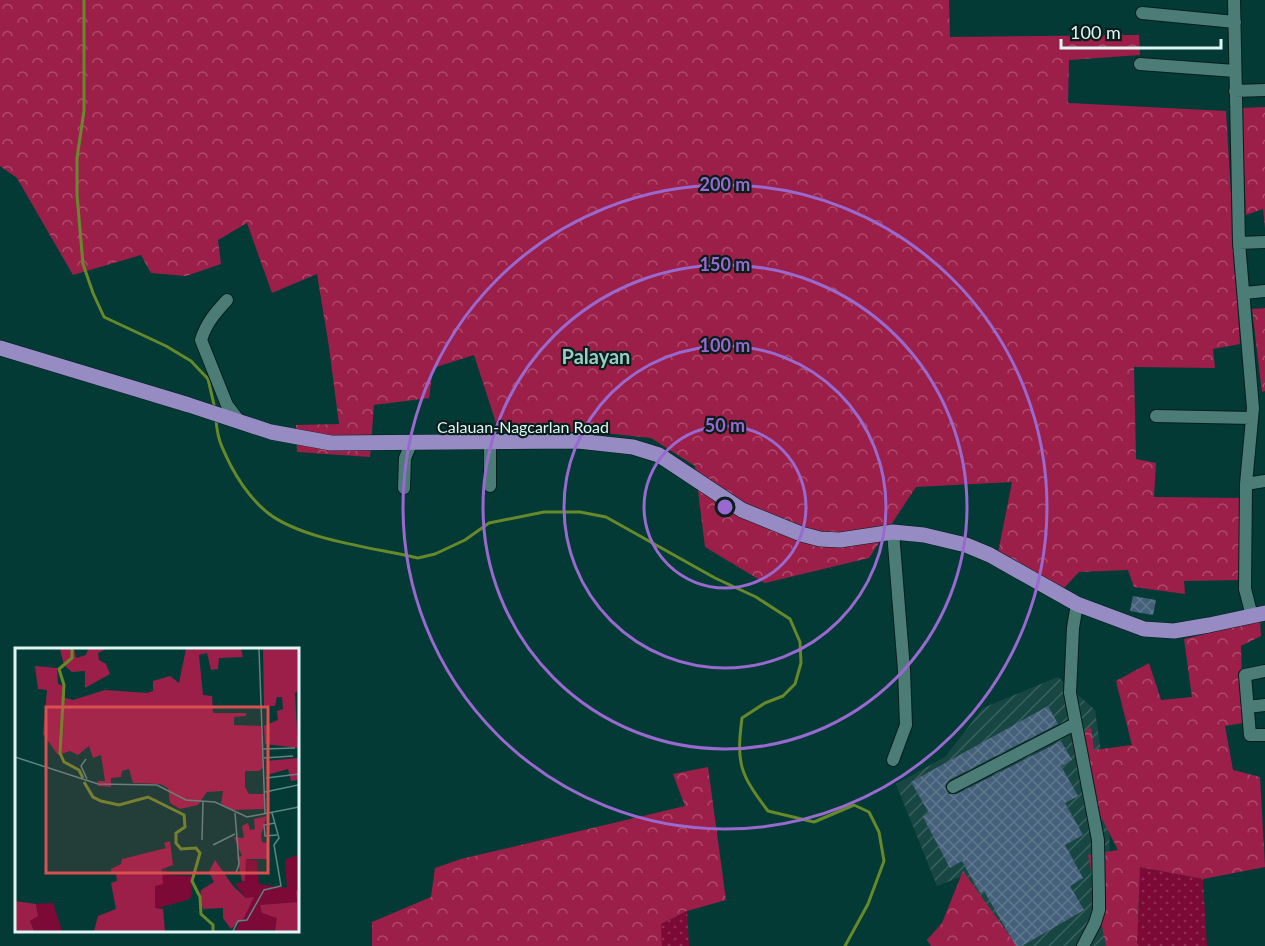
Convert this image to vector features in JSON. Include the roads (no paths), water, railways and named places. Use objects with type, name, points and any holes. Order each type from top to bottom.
[{"type":"main road","name":"Calauan-Nagcarlan Road","points":[[0,348],[272,432],[331,443],[578,441],[633,447],[659,454],[742,510],[801,534],[820,539],[840,540],[893,532],[924,535],[966,545],[990,555],[1077,604],[1109,618],[1144,629],[1174,631],[1258,614]]},
{"type":"street","points":[[1234,0],[1239,243],[1257,411],[1246,484],[1245,589],[1258,614]]},
{"type":"street","points":[[1142,13],[1235,21]]},
{"type":"street","points":[[1140,64],[1234,70]]},
{"type":"street","points":[[1235,91],[1265,90]]},
{"type":"street","points":[[1239,243],[1265,242]]},
{"type":"street","points":[[1244,293],[1265,291]]},
{"type":"street","points":[[227,300],[214,314],[201,340],[234,420]]},
{"type":"street","points":[[1156,416],[1257,411]]},
{"type":"street","points":[[490,443],[490,486]]},
{"type":"street","points":[[404,488],[405,458],[411,444]]},
{"type":"street","points":[[1246,484],[1265,480]]},
{"type":"street","points":[[893,532],[906,725],[893,760]]},
{"type":"street","points":[[1077,604],[1073,628],[1070,693],[1098,840],[1099,910],[1083,946]]},
{"type":"street","points":[[1265,671],[1245,675],[1250,735],[1265,735]]},
{"type":"street","points":[[1248,707],[1265,705]]},
{"type":"street","points":[[953,787],[1075,724]]},
{"type":"waterway","points":[[84,0],[84,111],[77,158],[77,195],[83,264],[104,317],[166,346],[191,361],[208,379],[215,409]]},
{"type":"waterway","points":[[216,418],[223,448],[247,491],[268,513],[300,530],[340,542],[418,558],[435,554],[465,540],[489,523],[544,512],[580,512],[606,517],[715,578],[756,597],[790,619],[800,642],[801,663],[795,684],[783,696],[765,703],[742,718],[740,758],[751,787],[768,811],[814,822],[854,805],[869,812],[879,832],[884,861],[868,904],[845,946]]},
{"type":"district","name":"Palayan","points":[[596,356]]}]
